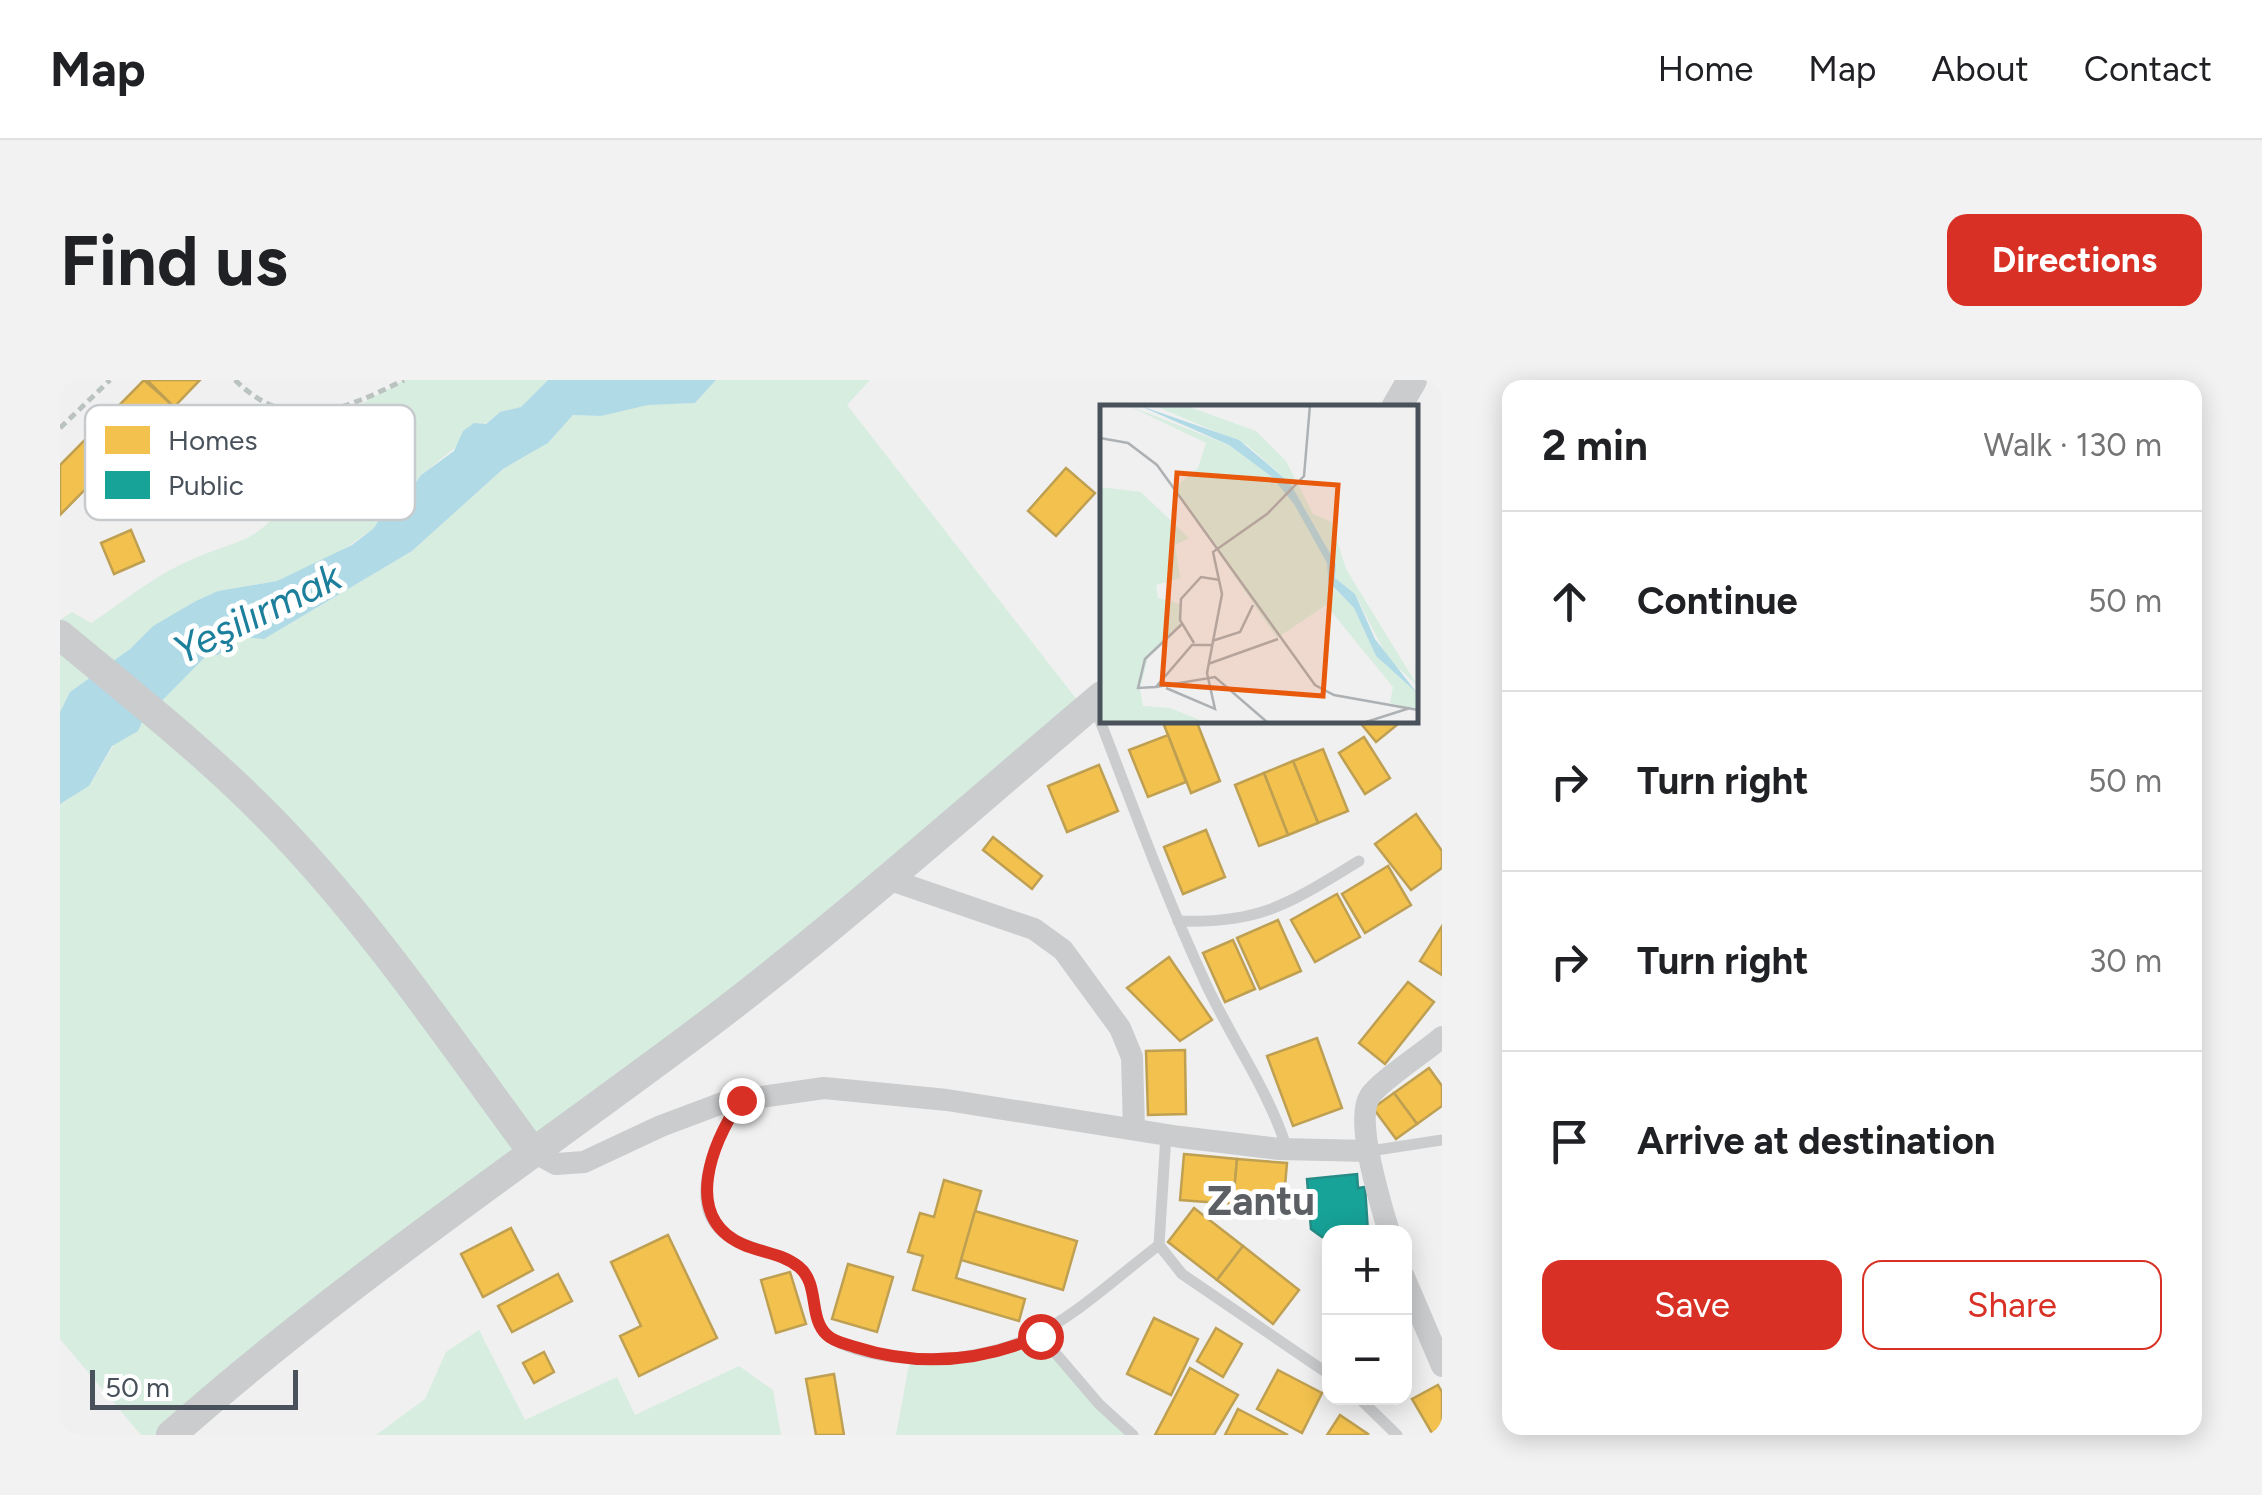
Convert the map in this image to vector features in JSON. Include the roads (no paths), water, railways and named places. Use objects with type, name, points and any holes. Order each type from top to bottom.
[{"type":"street","points":[[1398,405],[1412,380]]},
{"type":"street","points":[[60,635],[160,718],[282,830],[356,915],[532,1151],[556,1164],[584,1162],[661,1126],[741,1100],[824,1088],[865,1089],[1166,1135],[1287,1149],[1370,1151]]},
{"type":"street","points":[[171,1435],[232,1381],[432,1223],[678,1047],[1098,700]]},
{"type":"street","points":[[885,878],[1034,929],[1063,950],[1120,1028],[1132,1057],[1134,1129]]},
{"type":"street","points":[[1387,1225],[1370,1151],[1365,1114],[1368,1097],[1442,1037]]},
{"type":"street","points":[[1412,1296],[1442,1366]]},
{"type":"lane","points":[[1106,722],[1178,921],[1221,1016],[1251,1062],[1287,1149]]},
{"type":"lane","points":[[1178,921],[1220,922],[1254,917],[1290,903],[1360,861]]},
{"type":"lane","points":[[741,1100],[718,1134],[708,1164],[712,1214],[723,1233],[802,1269],[812,1284],[820,1324],[831,1339],[878,1354],[956,1359],[987,1356],[1040,1336],[1159,1245]]},
{"type":"lane","points":[[1166,1135],[1159,1245],[1182,1274],[1322,1370]]},
{"type":"lane","points":[[1370,1151],[1442,1140]]},
{"type":"lane","points":[[1040,1336],[1099,1404],[1133,1435]]},
{"type":"lane","points":[[1366,1405],[1397,1435]]},
{"type":"water","name":"Yeşilırmak","points":[[548,380],[716,380],[695,403],[648,405],[601,416],[573,415],[548,443],[503,469],[412,551],[264,639],[239,637],[218,655],[206,656],[143,720],[138,731],[112,746],[89,786],[60,804],[60,712],[70,692],[130,649],[153,626],[196,601],[218,591],[277,581],[352,545],[379,520],[415,520],[415,484],[421,475],[454,451],[463,431],[474,423],[486,424],[500,412],[521,407]]},
{"type":"district","name":"Zantu","points":[[1261,1201]]}]
